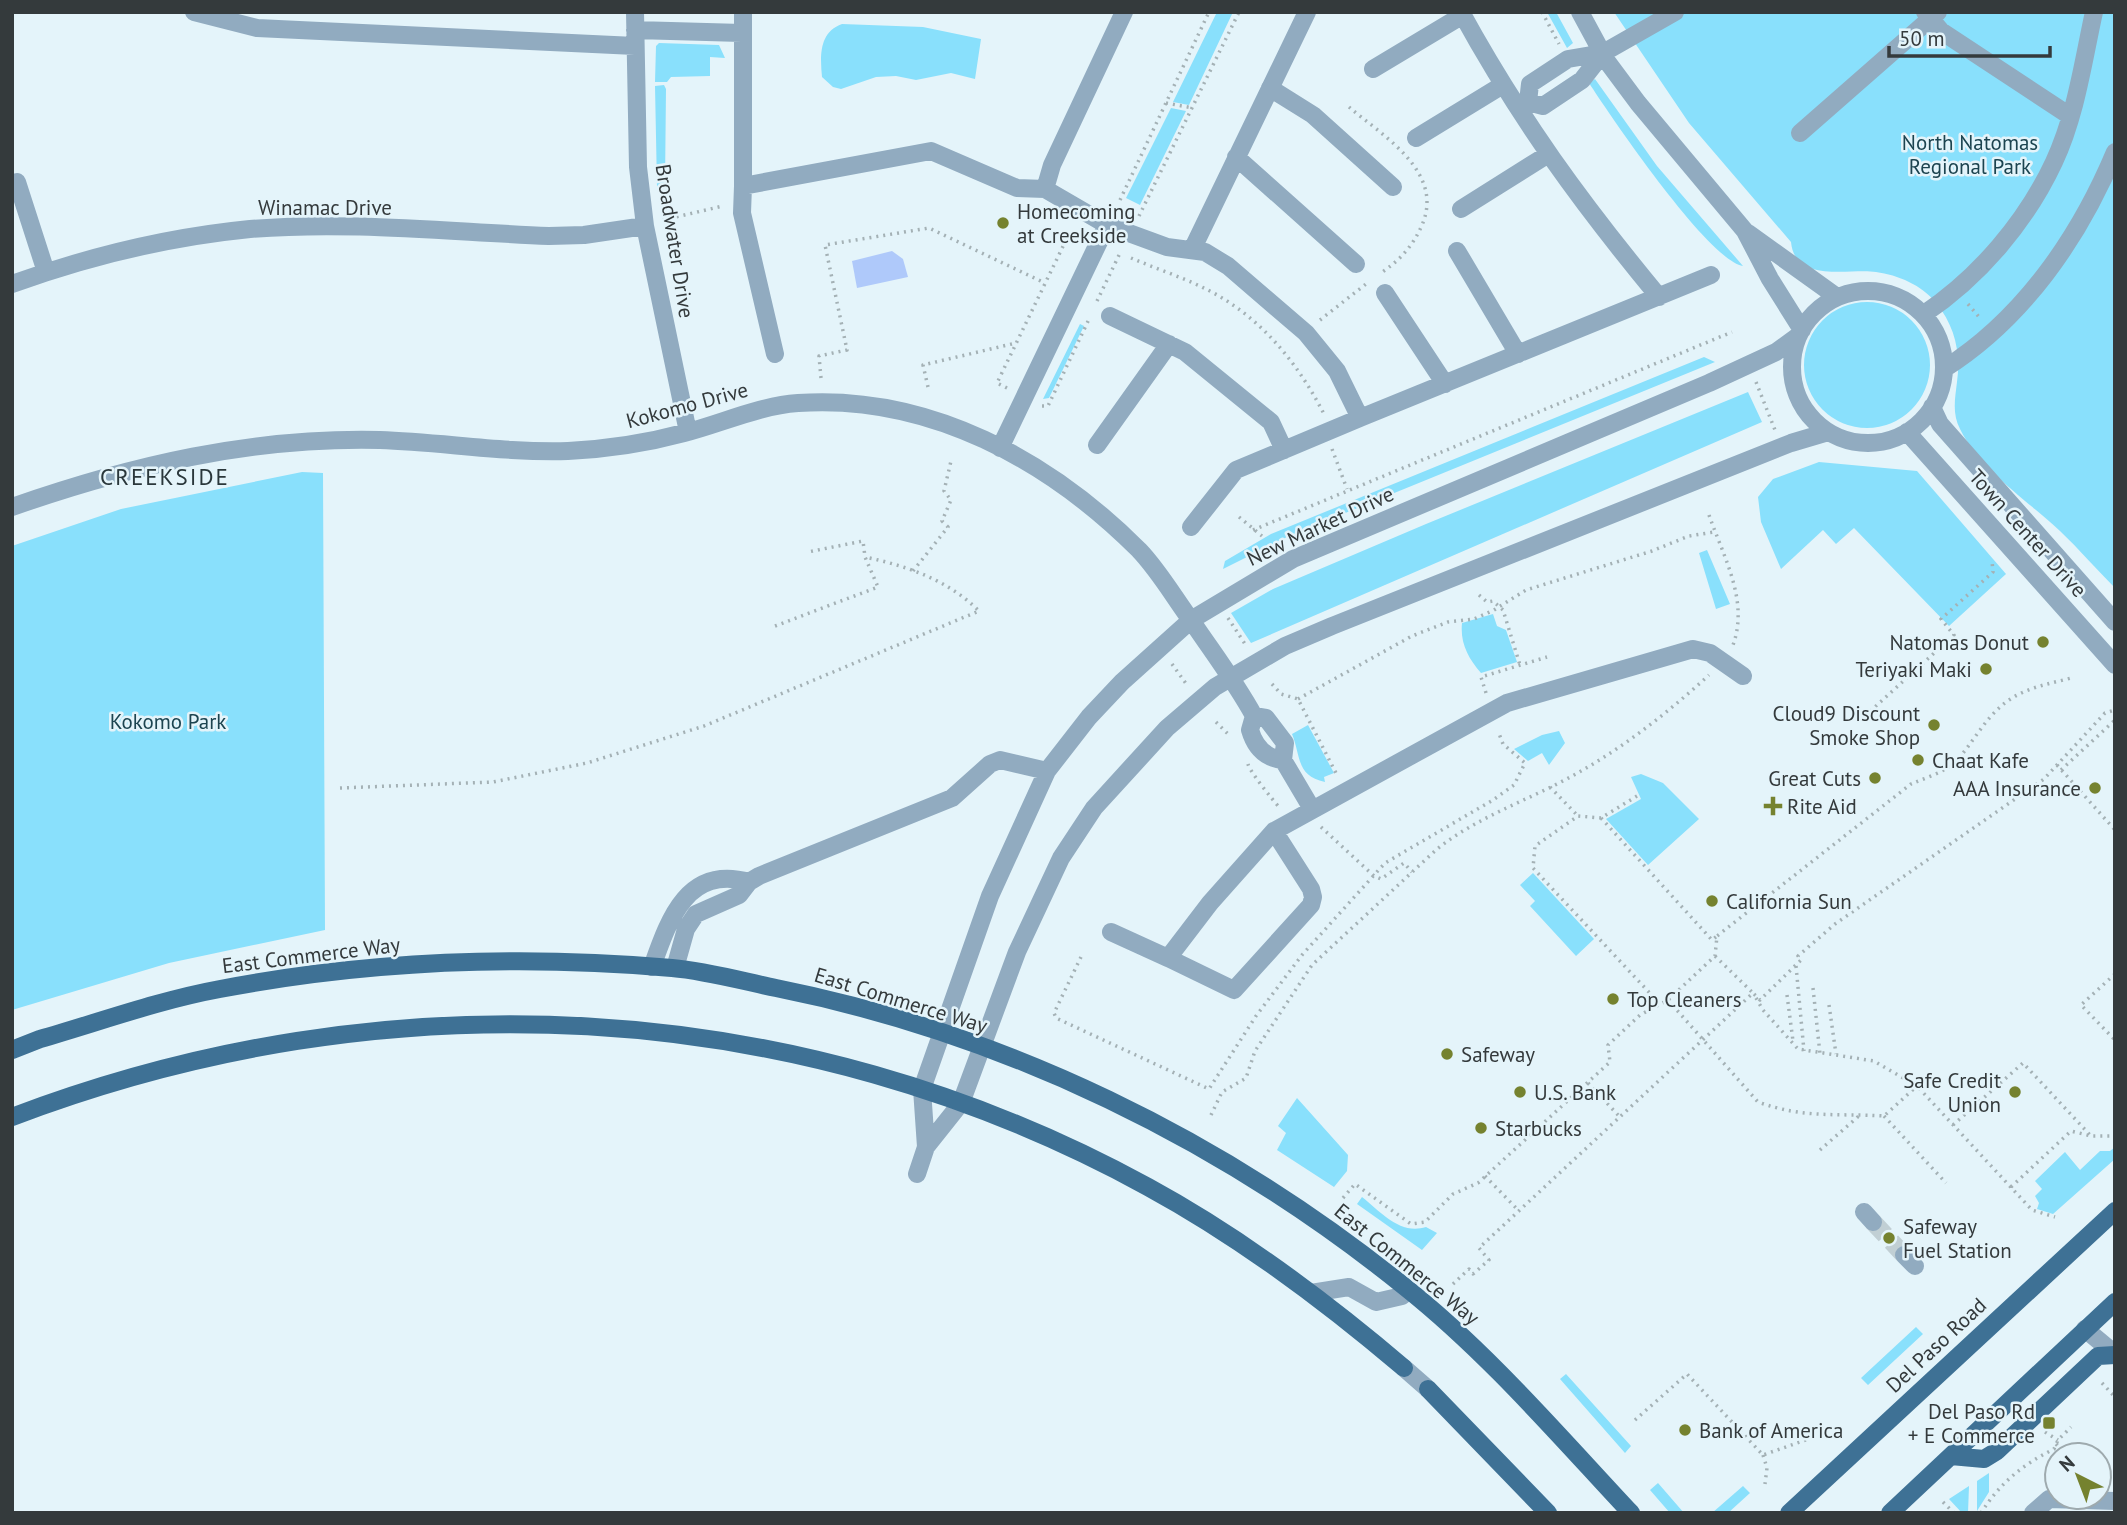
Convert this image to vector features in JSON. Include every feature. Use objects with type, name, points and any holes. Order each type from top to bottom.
[{"type":"main road","name":"East Commerce Way","points":[[12,1050],[40,1039],[217,989],[376,966],[536,962],[675,968],[834,1000],[982,1047],[1091,1092],[1280,1194],[1409,1290],[1502,1376],[1631,1513]]},
{"type":"main road","points":[[12,1117],[141,1072],[276,1042],[384,1028],[485,1022],[586,1026],[705,1036],[792,1052],[922,1089],[1003,1118],[1148,1187],[1246,1246],[1311,1293],[1404,1368]]},
{"type":"main road","name":"Del Paso Road","points":[[1789,1513],[2115,1211]]},
{"type":"main road","points":[[1890,1513],[2115,1302]]},
{"type":"main road","points":[[1951,1456],[1984,1459],[1997,1451],[2098,1356],[2115,1355]]},
{"type":"main road","points":[[1428,1389],[1541,1509]]},
{"type":"street","points":[[194,12],[257,28],[635,29],[742,33]]},
{"type":"street","points":[[743,12],[742,213],[775,354]]},
{"type":"street","points":[[1045,189],[1052,164],[1124,12]]},
{"type":"street","points":[[1192,250],[1307,12]]},
{"type":"street","points":[[1580,12],[1603,53],[1639,103],[1745,231],[1800,333]]},
{"type":"street","points":[[1522,106],[1531,84],[1568,59],[1603,53],[1675,12]]},
{"type":"street","points":[[1924,314],[1955,294],[1983,266],[2034,199],[2055,160],[2070,116],[2094,12]]},
{"type":"street","points":[[1373,69],[1462,14],[1501,86],[1522,106],[1547,155],[1659,296]]},
{"type":"street","points":[[1800,134],[1931,14],[1941,31],[2070,116]]},
{"type":"street","name":"Broadwater Drive","points":[[635,29],[638,167],[653,223],[688,432]]},
{"type":"street","points":[[1522,106],[1543,106],[1582,80],[1603,53]]},
{"type":"street","points":[[1548,73],[1561,94]]},
{"type":"street","points":[[1416,138],[1501,86]]},
{"type":"street","points":[[1270,88],[1313,115],[1393,187]]},
{"type":"street","points":[[743,194],[931,151],[1017,188],[1045,189],[1107,225],[1145,241],[1205,252],[1228,265],[1306,333],[1337,370],[1360,418]]},
{"type":"street","points":[[1944,369],[1972,352],[2050,269],[2081,225],[2115,152]]},
{"type":"street","points":[[1461,209],[1547,155]]},
{"type":"street","points":[[1236,157],[1356,264]]},
{"type":"street","points":[[17,182],[46,272]]},
{"type":"street","name":"Winamac Drive","points":[[12,285],[46,272],[143,246],[252,229],[325,227],[549,236],[584,235],[653,223]]},
{"type":"street","points":[[1000,448],[1107,225]]},
{"type":"street","points":[[1745,231],[1837,297]]},
{"type":"street","points":[[1457,251],[1518,354]]},
{"type":"street","points":[[1191,527],[1236,470],[1711,275]]},
{"type":"street","points":[[1860,291],[1883,292],[1905,300],[1924,314],[1937,334],[1944,369],[1943,381],[1932,407],[1920,423],[1907,432],[1876,443],[1851,441],[1828,432],[1811,418],[1799,400],[1793,368],[1800,333],[1817,310],[1837,297],[1860,291]]},
{"type":"street","points":[[1385,293],[1445,384]]},
{"type":"street","points":[[1110,316],[1185,352],[1271,422],[1284,450]]},
{"type":"street","name":"New Market Drive","points":[[926,1147],[922,1089],[990,896],[1047,771],[1089,717],[1122,682],[1191,620],[1293,559],[1709,383],[1776,352],[1800,333]]},
{"type":"street","points":[[1097,445],[1169,344]]},
{"type":"street","name":"Kokomo Drive","points":[[12,507],[148,464],[273,443],[382,440],[567,451],[616,447],[688,432],[748,411],[795,403],[844,402],[891,407],[937,419],[1000,448],[1064,486],[1105,519],[1141,552],[1232,678],[1254,716]]},
{"type":"street","name":"Town Center Drive","points":[[1932,407],[1940,424],[2115,622]]},
{"type":"street","name":"New Market Drive","points":[[917,1174],[926,1147],[961,1103],[1017,952],[1061,858],[1094,808],[1138,758],[1167,728],[1215,687],[1285,646],[1332,626],[1791,443],[1828,432]]},
{"type":"street","name":"Town Center Drive","points":[[1907,432],[2115,665]]},
{"type":"street","points":[[1168,958],[1210,903],[1274,831],[1315,816],[1507,703],[1693,649],[1710,653],[1743,676]]},
{"type":"street","points":[[1283,760],[1266,756],[1259,749],[1250,730],[1254,716],[1266,718],[1286,743],[1283,760],[1315,816]]},
{"type":"street","points":[[675,968],[686,929],[696,915],[739,895],[749,882],[952,798],[990,764],[1000,760],[1047,771]]},
{"type":"street","points":[[1111,932],[1234,990],[1311,905],[1314,897],[1274,831]]},
{"type":"street","points":[[652,967],[677,907],[687,894],[705,882],[718,878],[730,877],[749,882]]},
{"type":"street","points":[[1311,1293],[1349,1287],[1376,1302],[1402,1296],[1409,1290]]},
{"type":"street","points":[[2085,1329],[2115,1355]]},
{"type":"street","points":[[1404,1368],[1428,1389]]},
{"type":"street","points":[[2033,1513],[2049,1499],[2115,1501]]},
{"type":"path","points":[[1120,200],[1209,12]]},
{"type":"path","points":[[1166,103],[1192,108]]},
{"type":"path","points":[[1285,352],[1402,257],[1415,241],[1425,219],[1428,199],[1426,183],[1416,167],[1349,107]]},
{"type":"path","points":[[653,223],[743,194]]},
{"type":"path","points":[[821,378],[819,356],[846,350],[825,245],[929,228],[1045,283]]},
{"type":"path","points":[[1006,400],[1010,389],[997,383],[1068,236],[1116,259]]},
{"type":"path","points":[[1131,258],[1232,304],[1285,352],[1308,383],[1327,420],[1347,489]]},
{"type":"path","points":[[1253,530],[1732,332]]},
{"type":"path","points":[[928,387],[923,365],[1016,343]]},
{"type":"path","points":[[1753,374],[1777,436]]},
{"type":"path","points":[[913,571],[948,527],[942,521],[951,500],[944,491],[951,461]]},
{"type":"path","points":[[1211,1115],[1222,1091],[1246,1078],[1255,1051],[1312,965],[1412,872],[1454,836],[1550,787],[1640,734],[1730,655],[1740,605],[1709,515]]},
{"type":"path","points":[[1239,517],[1262,536]]},
{"type":"path","points":[[1272,684],[1281,694],[1298,699],[1412,636],[1448,622],[1474,619],[1525,590],[1652,551],[1689,536],[1715,532]]},
{"type":"path","points":[[775,626],[878,587],[865,557],[863,541],[808,552]]},
{"type":"path","points":[[340,788],[493,782],[587,762],[704,726],[979,611],[961,593],[902,565],[865,557]]},
{"type":"path","points":[[1865,716],[1954,635],[1941,620],[1993,572],[1992,561]]},
{"type":"path","points":[[1479,595],[1499,607],[1520,665]]},
{"type":"path","points":[[1223,610],[1255,657]]},
{"type":"path","points":[[1171,663],[1187,685]]},
{"type":"path","points":[[1601,818],[1712,940],[1911,784],[1946,769],[1959,758],[1986,720],[2009,700],[2040,684],[2071,678]]},
{"type":"path","points":[[1298,699],[1337,775],[1326,780]]},
{"type":"path","points":[[1715,956],[1760,1000],[1801,960],[1798,956],[1835,924],[2030,789],[2057,765],[2105,713],[2115,710]]},
{"type":"path","points":[[2062,770],[2115,720]]},
{"type":"path","points":[[2057,765],[2115,830]]},
{"type":"path","points":[[1550,787],[1578,816]]},
{"type":"path","points":[[1637,796],[1601,818],[1578,816],[1535,846],[1533,868],[1660,1004]]},
{"type":"path","points":[[1315,816],[1335,844],[1349,852],[1374,876],[1381,879],[1404,863],[1412,872]]},
{"type":"path","points":[[1343,1198],[1355,1184],[1411,1224],[1425,1222],[1453,1194],[1485,1176],[1610,1062],[1608,1045],[1640,1015],[1668,1000],[1715,956],[1717,936]]},
{"type":"path","points":[[1796,965],[1804,1051]]},
{"type":"path","points":[[2115,974],[2081,1005],[2115,1040]]},
{"type":"path","points":[[1813,988],[1820,1054]]},
{"type":"path","points":[[1453,1284],[1469,1269],[1474,1273],[1489,1260],[1479,1248],[1518,1210],[1703,1038],[1754,995]]},
{"type":"path","points":[[1754,995],[1763,1010],[1793,1043],[1804,1051],[1874,1061],[1917,1086],[2032,1210],[2055,1217]]},
{"type":"path","points":[[1787,995],[1793,1043]]},
{"type":"path","points":[[1668,1000],[1758,1102],[1779,1110],[1820,1117],[1861,1114],[1884,1116],[1946,1183]]},
{"type":"path","points":[[1829,1005],[1836,1054]]},
{"type":"path","points":[[1954,1125],[2023,1063],[2091,1136]]},
{"type":"path","points":[[1588,1083],[1619,1116]]},
{"type":"path","points":[[1884,1116],[1917,1086]]},
{"type":"path","points":[[1820,1150],[1861,1114]]},
{"type":"path","points":[[2011,1186],[2071,1131],[2091,1136],[2115,1136]]},
{"type":"path","points":[[1485,1176],[1518,1210]]},
{"type":"path","points":[[1635,1420],[1687,1374],[1763,1455],[1767,1468],[1765,1484]]},
{"type":"path","points":[[2102,1383],[2115,1397]]},
{"type":"path","points":[[2059,1441],[2071,1427]]},
{"type":"path","points":[[1763,1455],[1817,1436]]},
{"type":"path","points":[[1981,1513],[1999,1486],[2043,1455]]},
{"type":"path","points":[[1943,1502],[1954,1513]]},
{"type":"green space","points":[[1217,12],[1233,12],[1189,105],[1173,102]]},
{"type":"green space","points":[[1547,12],[1556,12],[1573,43],[1567,48]]},
{"type":"green space","name":"North Natomas Regional Park","points":[[1614,12],[2115,12],[2115,588],[2060,531],[2005,484],[1969,444],[1957,423],[1955,412],[1958,361],[1955,340],[1948,321],[1936,303],[1917,286],[1893,276],[1865,271],[1825,271],[1802,264],[1795,255],[1791,242],[1689,123]]},
{"type":"green space","points":[[842,24],[923,27],[981,39],[975,79],[951,73],[916,80],[896,76],[876,77],[841,89],[833,87],[822,77],[821,53],[829,33]]},
{"type":"green space","points":[[659,43],[719,45],[725,58],[710,57],[710,76],[671,77],[667,82],[655,82],[656,46]]},
{"type":"green space","points":[[1595,79],[1657,166],[1743,266],[1728,258],[1685,215],[1589,83]]},
{"type":"green space","points":[[664,85],[665,184],[657,187],[655,86]]},
{"type":"green space","points":[[1171,108],[1186,111],[1140,205],[1126,198]]},
{"type":"green space","points":[[1867,302],[1891,306],[1912,320],[1926,341],[1930,365],[1926,389],[1912,410],[1891,424],[1867,428],[1843,424],[1822,410],[1808,389],[1804,365],[1808,341],[1822,320],[1843,306]]},
{"type":"green space","points":[[1080,324],[1084,326],[1049,398],[1043,399]]},
{"type":"green space","points":[[1704,357],[1715,362],[1289,536],[1223,569],[1225,561],[1271,534]]},
{"type":"green space","points":[[1748,392],[1762,422],[1251,643],[1231,613],[1273,589]]},
{"type":"green space","points":[[1819,462],[1917,471],[2006,574],[1949,626],[1854,528],[1836,544],[1823,530],[1781,569],[1761,522],[1758,497],[1773,479]]},
{"type":"green space","name":"Kokomo Park","points":[[302,472],[323,473],[325,930],[169,963],[12,1010],[12,546],[121,509]]},
{"type":"green space","points":[[1707,550],[1730,604],[1716,609],[1699,553]]},
{"type":"green space","points":[[1493,614],[1497,626],[1506,630],[1517,662],[1481,673],[1466,650],[1462,623]]},
{"type":"green space","points":[[1308,725],[1334,773],[1324,777],[1325,782],[1304,770],[1292,734]]},
{"type":"green space","points":[[1559,731],[1565,743],[1549,765],[1542,753],[1528,761],[1514,749],[1542,735]]},
{"type":"green space","points":[[1641,774],[1663,783],[1699,819],[1648,865],[1606,819],[1641,799],[1631,777]]},
{"type":"green space","points":[[1533,873],[1594,939],[1576,956],[1530,906],[1535,901],[1520,885]]},
{"type":"green space","points":[[1297,1098],[1348,1155],[1347,1171],[1334,1187],[1277,1150],[1286,1133],[1278,1126]]},
{"type":"green space","points":[[2115,1147],[2115,1159],[2053,1214],[2037,1209],[2039,1203],[2035,1196],[2042,1189],[2035,1181],[2065,1152],[2080,1170],[2100,1151],[2110,1151]]},
{"type":"green space","points":[[1362,1197],[1384,1216],[1400,1225],[1417,1229],[1426,1227],[1437,1233],[1422,1250],[1357,1204]]},
{"type":"green space","points":[[1916,1327],[1923,1334],[1868,1385],[1861,1378]]},
{"type":"green space","points":[[1566,1374],[1631,1446],[1625,1453],[1560,1379]]},
{"type":"green space","points":[[1989,1473],[1989,1492],[1977,1511],[1977,1481]]},
{"type":"green space","points":[[1658,1483],[1684,1513],[1670,1513],[1650,1490]]},
{"type":"green space","points":[[1743,1486],[1750,1493],[1728,1513],[1712,1513]]},
{"type":"green space","points":[[1969,1486],[1968,1513],[1962,1513],[1949,1499]]},
{"type":"shaded area","points":[[892,251],[903,259],[908,277],[857,288],[852,261]]},
{"type":"tunnel","points":[[1873,1222],[1904,1255]]},
{"type":"place","name":"Homecoming at Creekside","points":[[1003,223]]},
{"type":"place","name":"Natomas Donut","points":[[2043,642]]},
{"type":"place","name":"Teriyaki Maki","points":[[1986,669]]},
{"type":"place","name":"Cloud9 Discount Smoke Shop","points":[[1934,725]]},
{"type":"place","name":"Chaat Kafe","points":[[1918,760]]},
{"type":"place","name":"Great Cuts","points":[[1875,778]]},
{"type":"place","name":"AAA Insurance","points":[[2095,788]]},
{"type":"place","name":"Rite Aid","points":[[1773,806]]},
{"type":"place","name":"California Sun","points":[[1712,901]]},
{"type":"place","name":"Top Cleaners","points":[[1613,999]]},
{"type":"place","name":"Safeway","points":[[1447,1054]]},
{"type":"place","name":"U.S. Bank","points":[[1520,1092]]},
{"type":"place","name":"Safe Credit Union","points":[[2015,1092]]},
{"type":"place","name":"Starbucks","points":[[1481,1128]]},
{"type":"place","name":"Safeway Fuel Station","points":[[1889,1238]]},
{"type":"place","name":"Del Paso Rd + E Commerce","points":[[2049,1423]]},
{"type":"place","name":"Bank of America","points":[[1685,1430]]},
{"type":"district","name":"CREEKSIDE","points":[[165,476]]}]
